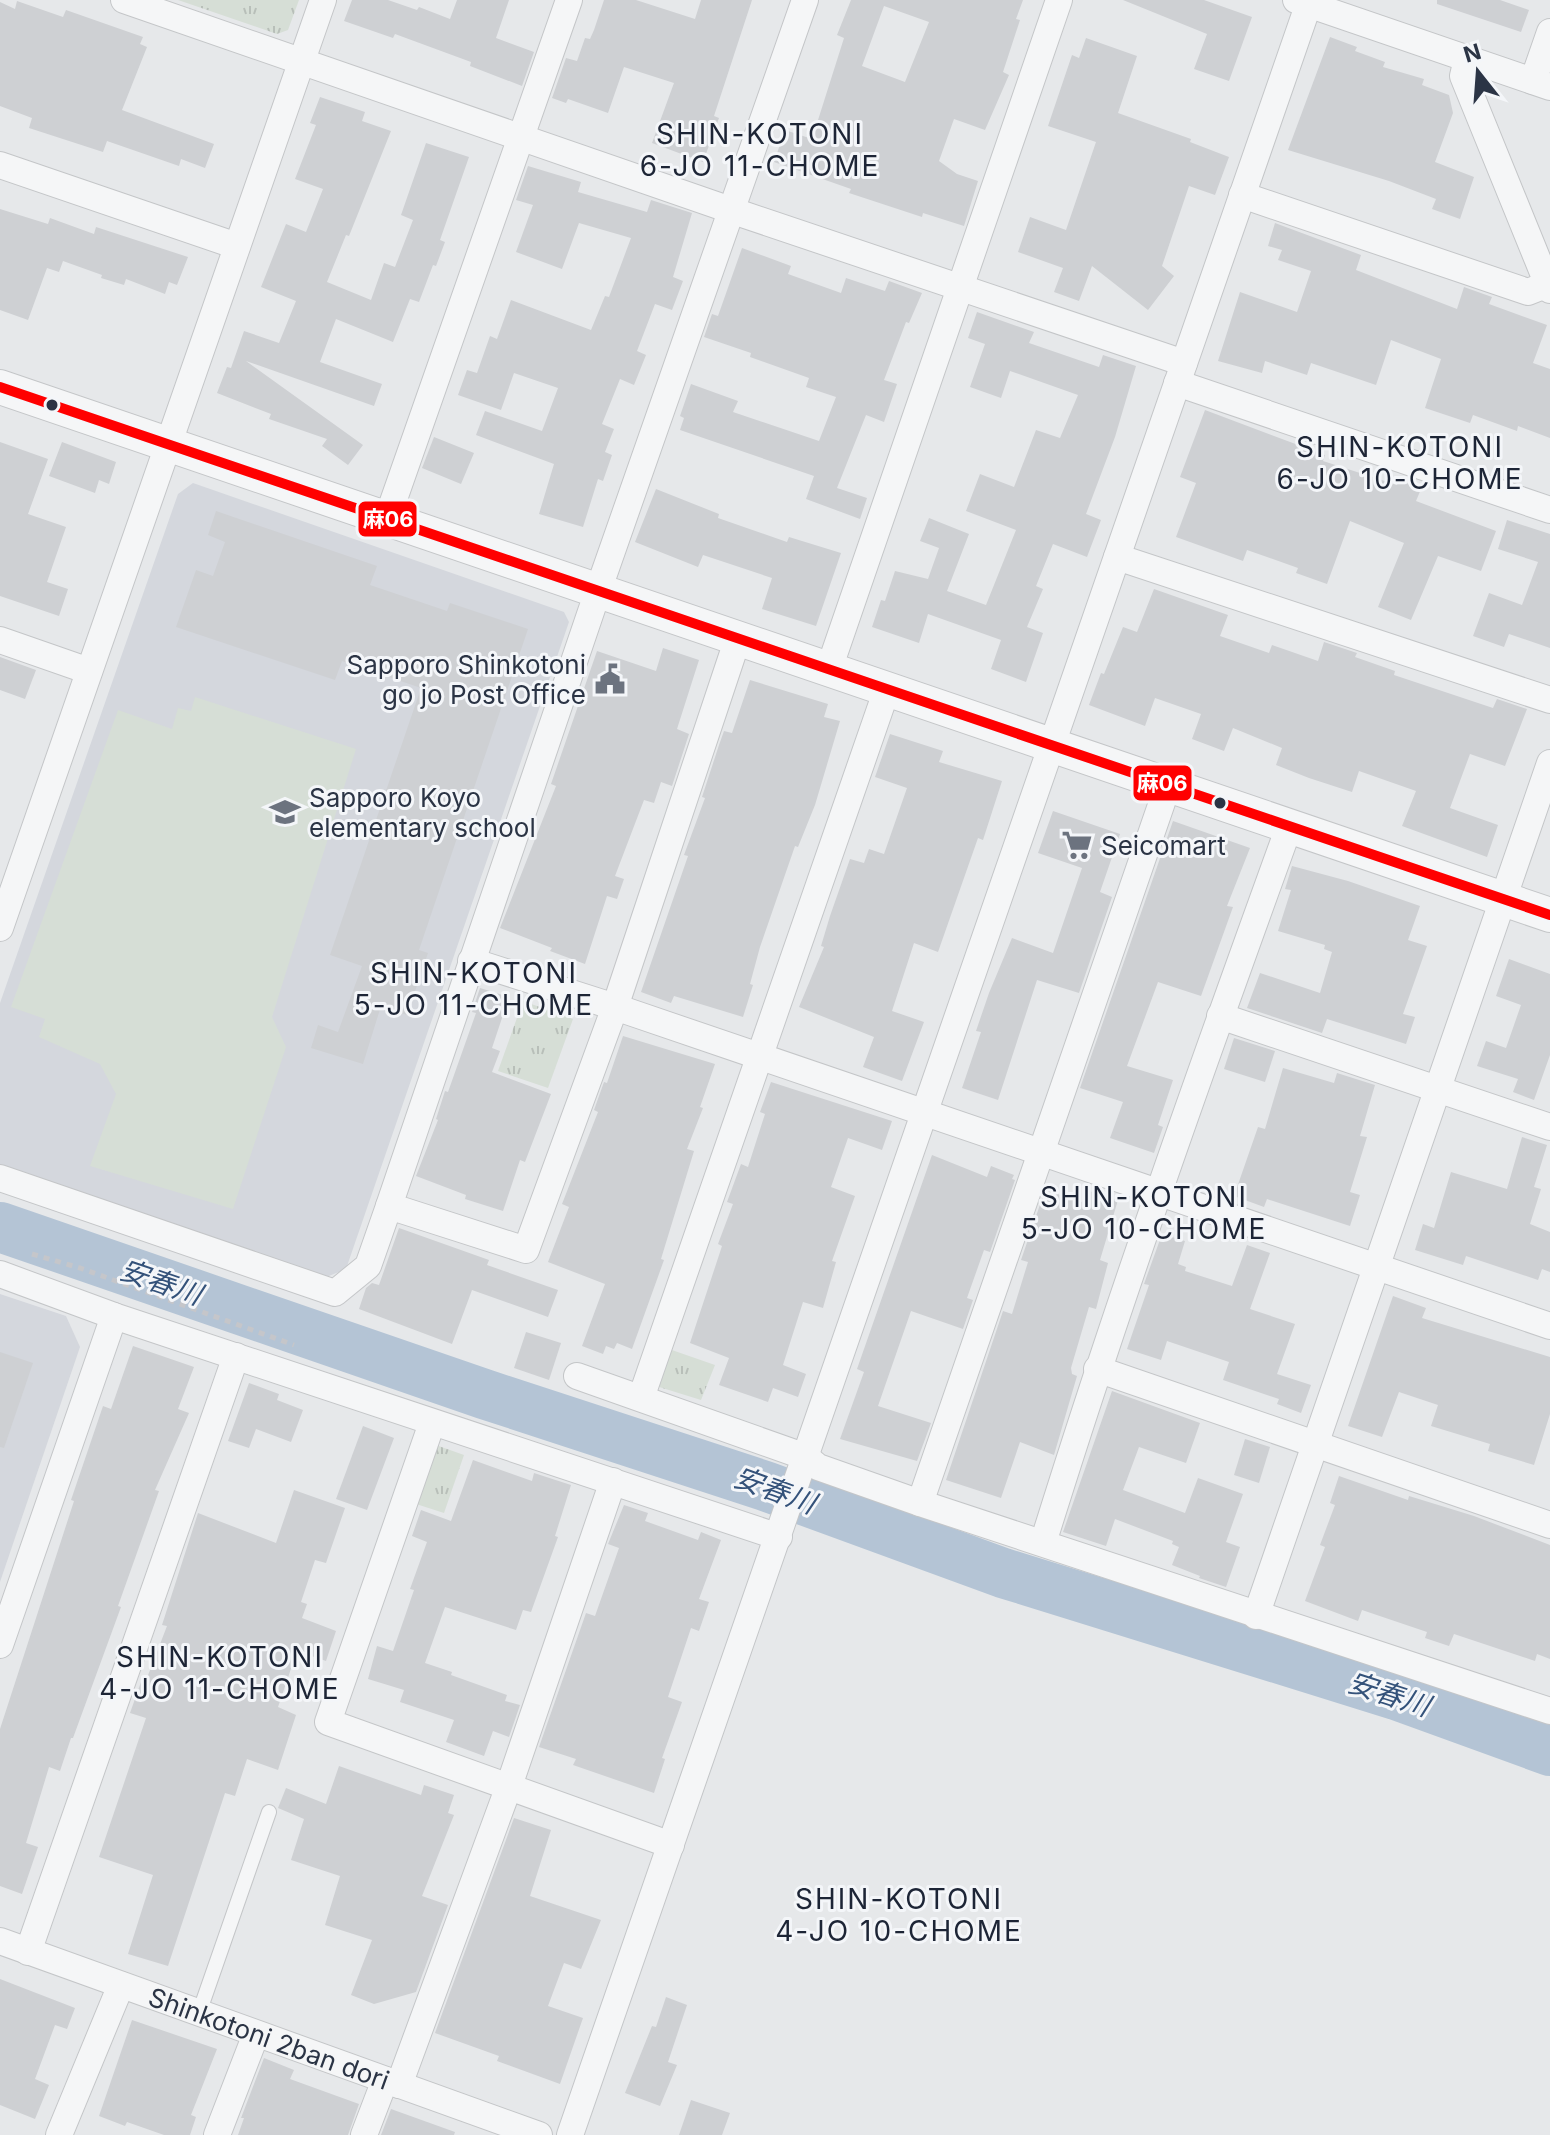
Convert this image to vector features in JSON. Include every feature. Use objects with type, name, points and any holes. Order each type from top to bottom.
[{"type":"street","points":[[124,0],[961,287],[1181,373],[1550,510]]},
{"type":"street","points":[[0,928],[6,893],[89,671],[323,0]]},
{"type":"street","points":[[387,519],[569,0]]},
{"type":"street","points":[[0,1178],[335,1293],[368,1266],[598,591],[805,0]]},
{"type":"street","points":[[829,669],[1059,0]]},
{"type":"street","points":[[570,2135],[1181,373],[1305,1],[1542,84],[1550,32]]},
{"type":"street","points":[[1242,195],[1528,292],[1549,287],[1463,76],[1467,59]]},
{"type":"street","points":[[0,165],[237,246]]},
{"type":"street","points":[[0,387],[1550,915]]},
{"type":"street","points":[[1117,557],[1550,700]]},
{"type":"street","points":[[389,1206],[526,1250],[615,1007],[738,638]]},
{"type":"street","points":[[0,640],[89,671]]},
{"type":"street","points":[[641,1398],[887,689]]},
{"type":"street","points":[[1256,1616],[1550,763]]},
{"type":"street","points":[[920,1503],[1168,785]]},
{"type":"street","points":[[1043,1543],[1097,1369],[1157,1194],[1289,827]]},
{"type":"street","points":[[471,961],[615,1007],[1550,1326]]},
{"type":"street","points":[[1220,1016],[1550,1127]]},
{"type":"street","points":[[0,1274],[114,1316],[432,1423],[613,1481],[783,1525]]},
{"type":"street","points":[[0,1645],[114,1316]]},
{"type":"street","points":[[28,1952],[236,1356]]},
{"type":"street","points":[[1097,1369],[1550,1525]]},
{"type":"street","points":[[577,1376],[641,1398],[803,1466],[818,1467],[1256,1616],[1550,1711]]},
{"type":"street","points":[[432,1423],[328,1722],[671,1845]]},
{"type":"street","points":[[364,2135],[392,2082],[509,1786],[613,1481]]},
{"type":"street","name":"Shinkotoni 2ban dori","points":[[0,1941],[539,2135]]},
{"type":"street","points":[[59,2135],[121,1985]]},
{"type":"street","points":[[217,2135],[256,2034]]},
{"type":"lane","points":[[199,2013],[269,1812]]},
{"type":"path","points":[[27,1253],[80,1268],[296,1345]]},
{"type":"shaded area","name":"Sapporo Koyo elementary school","points":[[193,483],[564,612],[569,622],[346,1269],[324,1278],[0,1167],[0,1003],[178,494]]},
{"type":"shaded area","points":[[0,1294],[66,1316],[80,1347],[0,1582]]},
{"type":"green space","points":[[178,0],[299,0],[288,30],[277,34]]},
{"type":"green space","points":[[195,697],[356,749],[272,1017],[286,1047],[233,1209],[90,1166],[116,1094],[100,1064],[39,1037],[45,1019],[11,1007],[118,710],[172,729],[178,708],[191,711]]},
{"type":"green space","points":[[523,1001],[573,1019],[548,1088],[498,1071]]},
{"type":"green space","points":[[669,1349],[715,1365],[701,1400],[656,1386]]},
{"type":"green space","points":[[433,1444],[464,1455],[444,1513],[413,1503]]},
{"type":"building","points":[[352,0],[388,0],[450,19],[457,0],[509,0],[496,38],[534,52],[522,86],[470,66],[471,62],[395,34],[393,38],[344,21]]},
{"type":"building","points":[[604,0],[636,0],[695,19],[701,0],[752,0],[714,116],[719,118],[703,162],[652,143],[674,83],[624,67],[608,113],[568,99],[566,103],[552,98],[566,58],[577,61],[585,38],[590,39],[594,30]]},
{"type":"building","points":[[851,0],[1023,0],[1016,19],[1020,20],[1003,72],[1009,75],[985,130],[954,119],[939,161],[957,174],[978,181],[964,226],[923,213],[922,217],[849,193],[851,189],[774,162],[785,130],[812,139],[844,38],[837,35]],"holes":[[[884,6],[929,22],[905,82],[862,66]]]},
{"type":"building","points":[[1123,0],[1204,0],[1252,17],[1229,81],[1194,69],[1207,34]]},
{"type":"building","points":[[1437,0],[1500,0],[1529,10],[1521,32],[1437,4]]},
{"type":"building","points":[[17,1],[63,17],[66,10],[143,37],[140,44],[147,47],[122,110],[214,144],[205,168],[181,159],[179,166],[107,141],[103,152],[29,128],[32,118],[0,106],[0,2],[15,9]]},
{"type":"building","points":[[1330,37],[1357,47],[1355,51],[1385,62],[1383,67],[1424,79],[1422,85],[1449,95],[1453,113],[1435,162],[1474,177],[1460,219],[1432,209],[1436,199],[1288,150]]},
{"type":"building","points":[[1086,38],[1137,56],[1118,113],[1191,139],[1190,142],[1229,157],[1215,195],[1189,186],[1162,266],[1174,276],[1148,310],[1092,266],[1079,301],[1054,292],[1063,268],[1018,252],[1030,217],[1066,230],[1096,142],[1048,126],[1072,55],[1079,58]]},
{"type":"building","points":[[320,97],[365,112],[362,121],[391,131],[327,282],[371,300],[384,263],[395,267],[413,220],[401,215],[426,143],[469,157],[440,240],[445,242],[436,266],[433,265],[419,302],[410,299],[393,342],[336,319],[320,362],[382,384],[374,406],[246,361],[363,445],[348,465],[322,446],[327,439],[269,419],[271,414],[217,393],[227,367],[231,368],[244,331],[279,343],[296,301],[261,287],[286,224],[306,232],[323,189],[295,179],[316,125],[310,123]]},
{"type":"building","points":[[528,166],[581,182],[578,192],[647,212],[651,200],[692,213],[673,277],[683,281],[672,310],[655,304],[637,351],[646,355],[634,385],[620,379],[602,424],[614,429],[605,452],[612,455],[603,481],[598,479],[583,527],[539,514],[554,464],[476,435],[485,411],[542,431],[558,388],[514,373],[501,410],[458,395],[467,370],[477,373],[490,336],[497,339],[511,300],[591,330],[605,296],[609,297],[631,238],[579,223],[562,269],[516,252],[533,205],[516,200]]},
{"type":"building","points":[[0,209],[48,224],[50,218],[94,234],[96,227],[188,257],[177,285],[169,282],[165,294],[126,279],[124,285],[101,278],[102,275],[63,261],[59,272],[47,268],[28,320],[0,310]]},
{"type":"building","points":[[1275,223],[1361,255],[1356,270],[1457,309],[1464,287],[1492,297],[1489,304],[1547,325],[1533,363],[1550,369],[1550,438],[1518,426],[1517,431],[1473,415],[1470,423],[1425,408],[1441,359],[1391,340],[1376,385],[1311,363],[1307,375],[1265,361],[1262,373],[1218,361],[1240,292],[1297,312],[1311,271],[1278,260],[1282,250],[1268,246]]},
{"type":"building","points":[[742,248],[791,266],[788,274],[841,293],[846,278],[885,291],[889,281],[922,293],[909,323],[906,322],[884,380],[897,384],[884,422],[866,415],[837,488],[867,498],[860,519],[806,499],[814,476],[680,430],[684,418],[680,416],[691,384],[738,401],[733,412],[819,441],[836,397],[806,387],[809,378],[704,337],[712,314],[718,316]]},
{"type":"building","points":[[977,312],[1034,332],[1029,343],[1099,367],[1103,355],[1136,366],[1115,437],[1086,514],[1101,520],[1087,557],[1053,544],[1036,586],[1043,589],[1027,627],[1043,633],[1026,682],[991,669],[1001,640],[928,614],[919,643],[872,627],[895,571],[928,579],[939,548],[920,541],[929,518],[969,534],[947,591],[986,605],[1016,530],[966,511],[980,474],[1014,487],[1036,430],[1060,438],[1078,395],[1010,371],[1001,398],[970,387],[985,344],[968,338]]},
{"type":"building","points":[[1205,410],[1325,455],[1323,461],[1397,485],[1399,480],[1421,489],[1416,501],[1496,531],[1481,571],[1438,556],[1411,620],[1378,607],[1404,543],[1350,521],[1327,584],[1296,573],[1298,568],[1247,550],[1243,561],[1176,537],[1196,483],[1180,477]]},
{"type":"building","points":[[434,437],[474,453],[461,484],[422,468]]},
{"type":"building","points":[[0,442],[48,459],[28,514],[66,527],[47,582],[68,589],[59,616],[0,596]]},
{"type":"building","points":[[62,442],[116,462],[109,484],[99,480],[95,493],[49,476]]},
{"type":"building","points":[[656,489],[719,514],[718,518],[787,542],[789,537],[841,553],[816,626],[762,609],[772,578],[703,555],[698,567],[635,542]]},
{"type":"building","points":[[216,511],[377,566],[370,585],[447,611],[450,603],[528,629],[419,950],[428,953],[407,1015],[381,1006],[363,1064],[311,1048],[318,1025],[338,1032],[362,966],[330,955],[421,688],[342,661],[335,680],[176,627],[196,570],[213,576],[225,542],[208,535]]},
{"type":"building","points":[[1507,520],[1550,534],[1550,648],[1509,634],[1504,647],[1473,636],[1489,593],[1522,605],[1538,562],[1498,549]]},
{"type":"building","points":[[1154,589],[1228,615],[1220,636],[1269,653],[1272,645],[1318,661],[1324,642],[1357,653],[1355,657],[1395,671],[1394,675],[1493,708],[1497,699],[1527,709],[1505,766],[1470,754],[1450,808],[1498,825],[1487,857],[1402,826],[1416,791],[1359,771],[1352,792],[1309,778],[1276,765],[1282,748],[1233,728],[1224,751],[1192,739],[1201,714],[1155,698],[1145,726],[1089,705],[1123,627],[1137,632]]},
{"type":"building","points":[[663,648],[699,660],[677,729],[689,734],[672,786],[661,782],[654,803],[644,800],[615,876],[624,879],[617,899],[607,896],[585,964],[500,928],[556,786],[551,784],[597,651],[656,671]]},
{"type":"building","points":[[0,657],[36,670],[25,699],[0,690]]},
{"type":"building","points":[[750,680],[828,704],[824,717],[840,721],[815,805],[798,847],[795,846],[760,947],[743,1017],[674,996],[671,1003],[641,992],[688,856],[684,855],[705,798],[702,797],[719,745],[724,731],[732,733]]},
{"type":"building","points":[[890,734],[943,751],[939,762],[1002,781],[983,840],[978,838],[938,952],[914,943],[892,1011],[924,1022],[902,1081],[863,1067],[874,1037],[799,1007],[824,947],[821,946],[850,859],[864,863],[869,849],[884,854],[907,788],[875,777]]},
{"type":"building","points":[[1053,811],[1120,834],[1100,892],[1112,897],[1079,993],[1037,980],[998,1100],[962,1088],[981,1032],[976,1031],[989,993],[1012,938],[1053,953],[1082,868],[1038,853]]},
{"type":"building","points":[[1173,821],[1250,848],[1227,906],[1233,907],[1201,996],[1158,982],[1127,1066],[1173,1080],[1158,1125],[1163,1127],[1154,1153],[1110,1138],[1123,1102],[1080,1088]]},
{"type":"building","points":[[1292,866],[1420,906],[1408,940],[1427,946],[1403,1014],[1415,1017],[1406,1044],[1327,1019],[1322,1033],[1247,1008],[1260,973],[1320,993],[1332,952],[1324,949],[1325,945],[1278,931],[1291,890],[1285,889]]},
{"type":"building","points":[[1509,959],[1550,974],[1550,1055],[1534,1100],[1513,1092],[1518,1079],[1477,1066],[1486,1041],[1506,1048],[1521,1005],[1496,996]]},
{"type":"building","points":[[480,988],[509,997],[492,1048],[500,1051],[492,1072],[551,1094],[525,1162],[520,1160],[503,1211],[465,1199],[466,1195],[416,1176],[476,1013],[472,1012]]},
{"type":"building","points":[[623,1036],[715,1064],[687,1149],[694,1151],[661,1259],[664,1260],[632,1349],[617,1343],[614,1349],[606,1346],[603,1354],[582,1346],[605,1284],[548,1262],[569,1207],[562,1204],[598,1112],[594,1110]]},
{"type":"building","points":[[1234,1038],[1275,1051],[1265,1082],[1224,1069]]},
{"type":"building","points":[[1283,1068],[1334,1083],[1337,1073],[1375,1085],[1360,1136],[1367,1137],[1350,1192],[1360,1195],[1350,1226],[1267,1199],[1264,1207],[1234,1196],[1258,1127],[1265,1129]]},
{"type":"building","points":[[771,1082],[892,1121],[882,1150],[848,1138],[831,1187],[855,1196],[832,1261],[836,1262],[823,1308],[803,1302],[783,1365],[806,1374],[798,1397],[773,1388],[768,1402],[719,1385],[729,1358],[690,1343],[722,1246],[718,1244],[733,1204],[727,1202],[741,1164],[748,1167],[765,1114],[760,1112]]},
{"type":"building","points":[[1522,1137],[1547,1145],[1534,1187],[1541,1189],[1530,1224],[1550,1232],[1550,1272],[1542,1269],[1538,1280],[1466,1256],[1463,1265],[1415,1250],[1423,1224],[1434,1228],[1451,1172],[1507,1189]]},
{"type":"building","points":[[932,1155],[987,1177],[991,1166],[1014,1175],[1012,1179],[1015,1180],[990,1252],[984,1250],[967,1298],[973,1300],[963,1329],[911,1311],[878,1406],[931,1423],[917,1461],[840,1439],[864,1372],[857,1369]]},
{"type":"building","points":[[1045,1190],[1082,1202],[1086,1190],[1118,1200],[1100,1260],[1108,1263],[1096,1309],[1089,1307],[1071,1368],[1072,1374],[1077,1376],[1054,1455],[1020,1442],[1001,1498],[946,1480],[1003,1311],[1012,1314],[1028,1262],[1021,1260]]},
{"type":"building","points":[[399,1228],[489,1260],[487,1265],[558,1290],[548,1317],[472,1290],[452,1344],[359,1309],[366,1288],[372,1283],[379,1285]]},
{"type":"building","points":[[1162,1234],[1185,1241],[1178,1264],[1186,1267],[1185,1271],[1232,1286],[1247,1245],[1270,1253],[1250,1309],[1295,1324],[1277,1374],[1311,1385],[1301,1413],[1277,1404],[1279,1399],[1223,1380],[1229,1362],[1167,1341],[1161,1360],[1127,1349],[1149,1285],[1144,1284]]},
{"type":"building","points":[[1393,1296],[1426,1308],[1422,1318],[1550,1357],[1550,1414],[1534,1465],[1488,1451],[1490,1444],[1431,1426],[1438,1405],[1399,1392],[1382,1437],[1348,1426]]},
{"type":"building","points":[[526,1332],[561,1343],[549,1380],[514,1368]]},
{"type":"building","points":[[133,1346],[194,1367],[178,1409],[189,1413],[155,1490],[159,1491],[118,1606],[121,1607],[60,1771],[49,1767],[26,1843],[38,1847],[22,1894],[0,1886],[0,1729],[103,1406],[111,1409]]},
{"type":"building","points":[[0,1352],[33,1363],[4,1448],[0,1447]]},
{"type":"building","points":[[249,1383],[279,1394],[277,1400],[303,1410],[291,1442],[256,1429],[249,1448],[228,1441]]},
{"type":"building","points":[[1112,1391],[1200,1423],[1186,1463],[1139,1447],[1123,1490],[1185,1513],[1198,1478],[1243,1494],[1226,1542],[1240,1547],[1226,1587],[1172,1565],[1179,1547],[1172,1544],[1173,1541],[1115,1519],[1106,1546],[1063,1532]]},
{"type":"building","points":[[363,1426],[394,1438],[367,1510],[336,1499]]},
{"type":"building","points":[[1245,1439],[1270,1447],[1259,1483],[1234,1475]]},
{"type":"building","points":[[473,1460],[532,1481],[534,1473],[571,1485],[555,1536],[558,1537],[531,1612],[523,1610],[516,1630],[445,1607],[425,1663],[507,1695],[505,1701],[520,1705],[509,1737],[493,1731],[484,1756],[446,1742],[454,1720],[400,1702],[404,1690],[368,1679],[377,1646],[393,1651],[414,1590],[410,1589],[427,1542],[412,1536],[421,1510],[451,1521]]},
{"type":"building","points":[[1339,1476],[1408,1500],[1409,1496],[1474,1516],[1550,1545],[1550,1659],[1537,1654],[1535,1661],[1454,1634],[1449,1646],[1425,1638],[1427,1632],[1362,1610],[1358,1621],[1305,1601],[1325,1547],[1320,1545],[1335,1505],[1330,1503]]},
{"type":"building","points":[[294,1490],[345,1508],[326,1563],[315,1560],[301,1602],[307,1604],[302,1618],[336,1631],[326,1661],[297,1651],[278,1707],[296,1715],[278,1770],[247,1759],[235,1796],[225,1793],[168,1966],[128,1954],[153,1875],[99,1857],[146,1718],[130,1713],[167,1626],[162,1625],[198,1513],[276,1543]]},
{"type":"building","points":[[624,1505],[648,1513],[645,1521],[698,1540],[701,1532],[721,1540],[699,1599],[709,1602],[699,1631],[691,1628],[668,1697],[682,1702],[662,1758],[665,1759],[654,1793],[573,1765],[576,1759],[539,1747],[586,1613],[595,1616],[619,1548],[608,1544]]},
{"type":"building","points":[[339,1766],[421,1795],[424,1785],[454,1795],[448,1813],[454,1815],[422,1896],[448,1905],[416,1992],[374,2004],[351,1995],[372,1940],[325,1925],[340,1876],[291,1860],[304,1819],[278,1808],[286,1788],[326,1804]]},
{"type":"building","points":[[514,1818],[551,1830],[530,1896],[601,1920],[581,1969],[564,1963],[548,2006],[583,2018],[560,2084],[497,2061],[499,2056],[435,2033]]},
{"type":"building","points":[[0,1979],[75,2008],[67,2029],[55,2025],[35,2079],[49,2085],[35,2119],[0,2105]]},
{"type":"building","points":[[666,1997],[687,2005],[668,2062],[677,2065],[660,2106],[625,2093],[652,2026],[656,2027]]},
{"type":"building","points":[[132,2020],[217,2049],[191,2115],[196,2117],[190,2135],[164,2135],[99,2116]]},
{"type":"building","points":[[264,2058],[294,2070],[290,2079],[359,2104],[348,2135],[238,2135],[244,2118],[241,2118]]},
{"type":"building","points":[[691,2100],[730,2113],[722,2135],[679,2135]]},
{"type":"building","points":[[391,2109],[455,2132],[454,2135],[381,2135]]},
{"type":"waterway","name":"安春川","points":[[0,1227],[484,1394],[765,1486],[1003,1573],[1396,1695],[1550,1751]]},
{"type":"transit line","name":"麻06","points":[[0,387],[1550,915]]},
{"type":"place","name":"Sapporo Shinkotoni go jo Post Office","points":[[610,679]]},
{"type":"place","name":"Sapporo Koyo elementary school","points":[[285,812]]},
{"type":"place","name":"Seicomart","points":[[1077,845]]},
{"type":"district","name":"SHIN-KOTONI 6-JO 11-CHOME","points":[[760,150]]},
{"type":"district","name":"SHIN-KOTONI 6-JO 10-CHOME","points":[[1400,463]]},
{"type":"district","name":"SHIN-KOTONI 5-JO 11-CHOME","points":[[474,989]]},
{"type":"district","name":"SHIN-KOTONI 5-JO 10-CHOME","points":[[1144,1213]]},
{"type":"district","name":"SHIN-KOTONI 4-JO 11-CHOME","points":[[220,1673]]},
{"type":"district","name":"SHIN-KOTONI 4-JO 10-CHOME","points":[[899,1915]]}]
